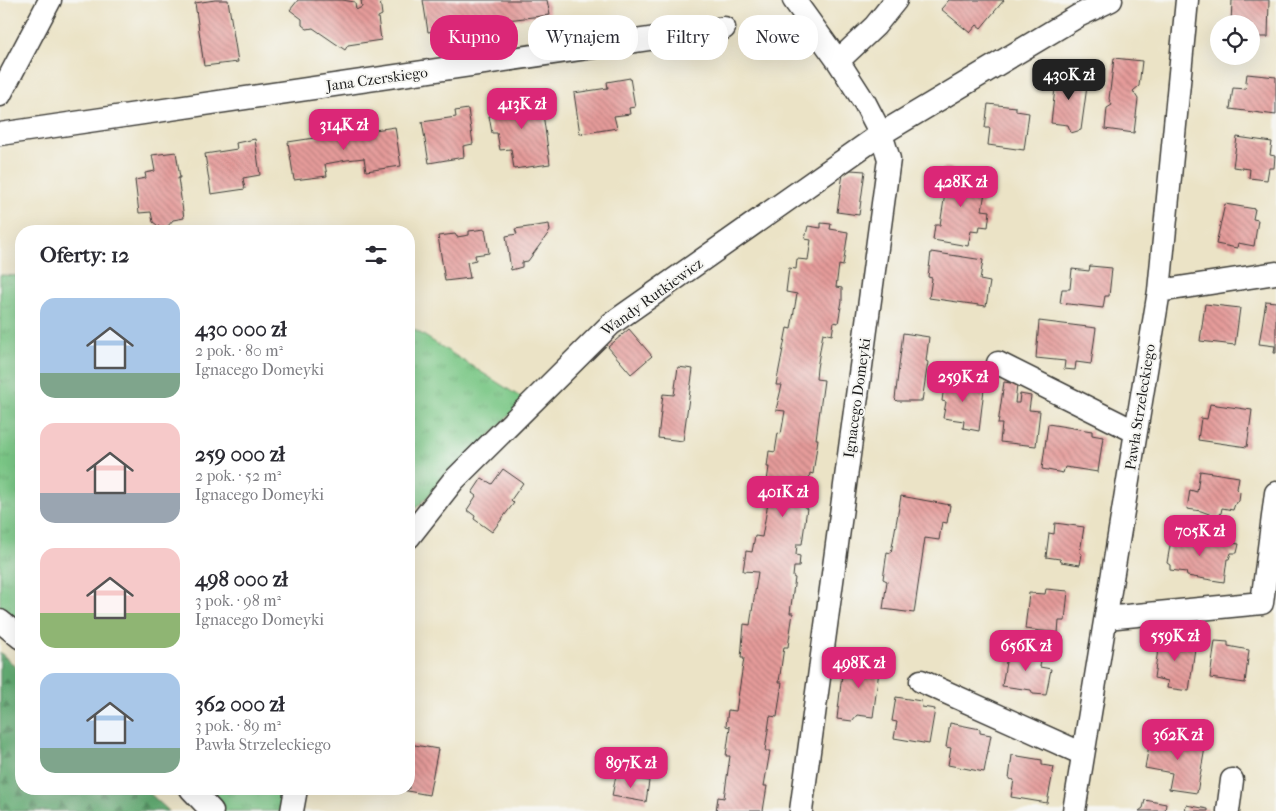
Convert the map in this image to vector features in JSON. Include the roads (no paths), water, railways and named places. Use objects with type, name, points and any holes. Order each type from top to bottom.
[{"type":"street","points":[[0,95],[50,0]]},
{"type":"street","name":"Ignacego Domeyki","points":[[794,0],[838,60],[865,103],[882,134],[889,158],[801,811]]},
{"type":"street","points":[[838,60],[875,26],[896,0]]},
{"type":"street","points":[[882,134],[1078,16],[1111,0]]},
{"type":"street","name":"Pawła Strzeleckiego","points":[[1074,811],[1159,290],[1187,0]]},
{"type":"street","name":"Jana Czerskiego","points":[[0,134],[648,39]]},
{"type":"street","name":"Wandy Rutkiewicz","points":[[415,529],[452,481],[611,324],[882,134]]},
{"type":"street","points":[[1159,290],[1276,273]]},
{"type":"street","points":[[998,363],[1136,432]]},
{"type":"street","points":[[1106,618],[1262,603],[1276,493]]},
{"type":"street","points":[[0,621],[15,633]]},
{"type":"street","points":[[921,681],[1083,754]]},
{"type":"street","points":[[1228,811],[1232,780]]},
{"type":"street","points":[[196,795],[212,811]]},
{"type":"street","points":[[292,811],[295,795]]}]
